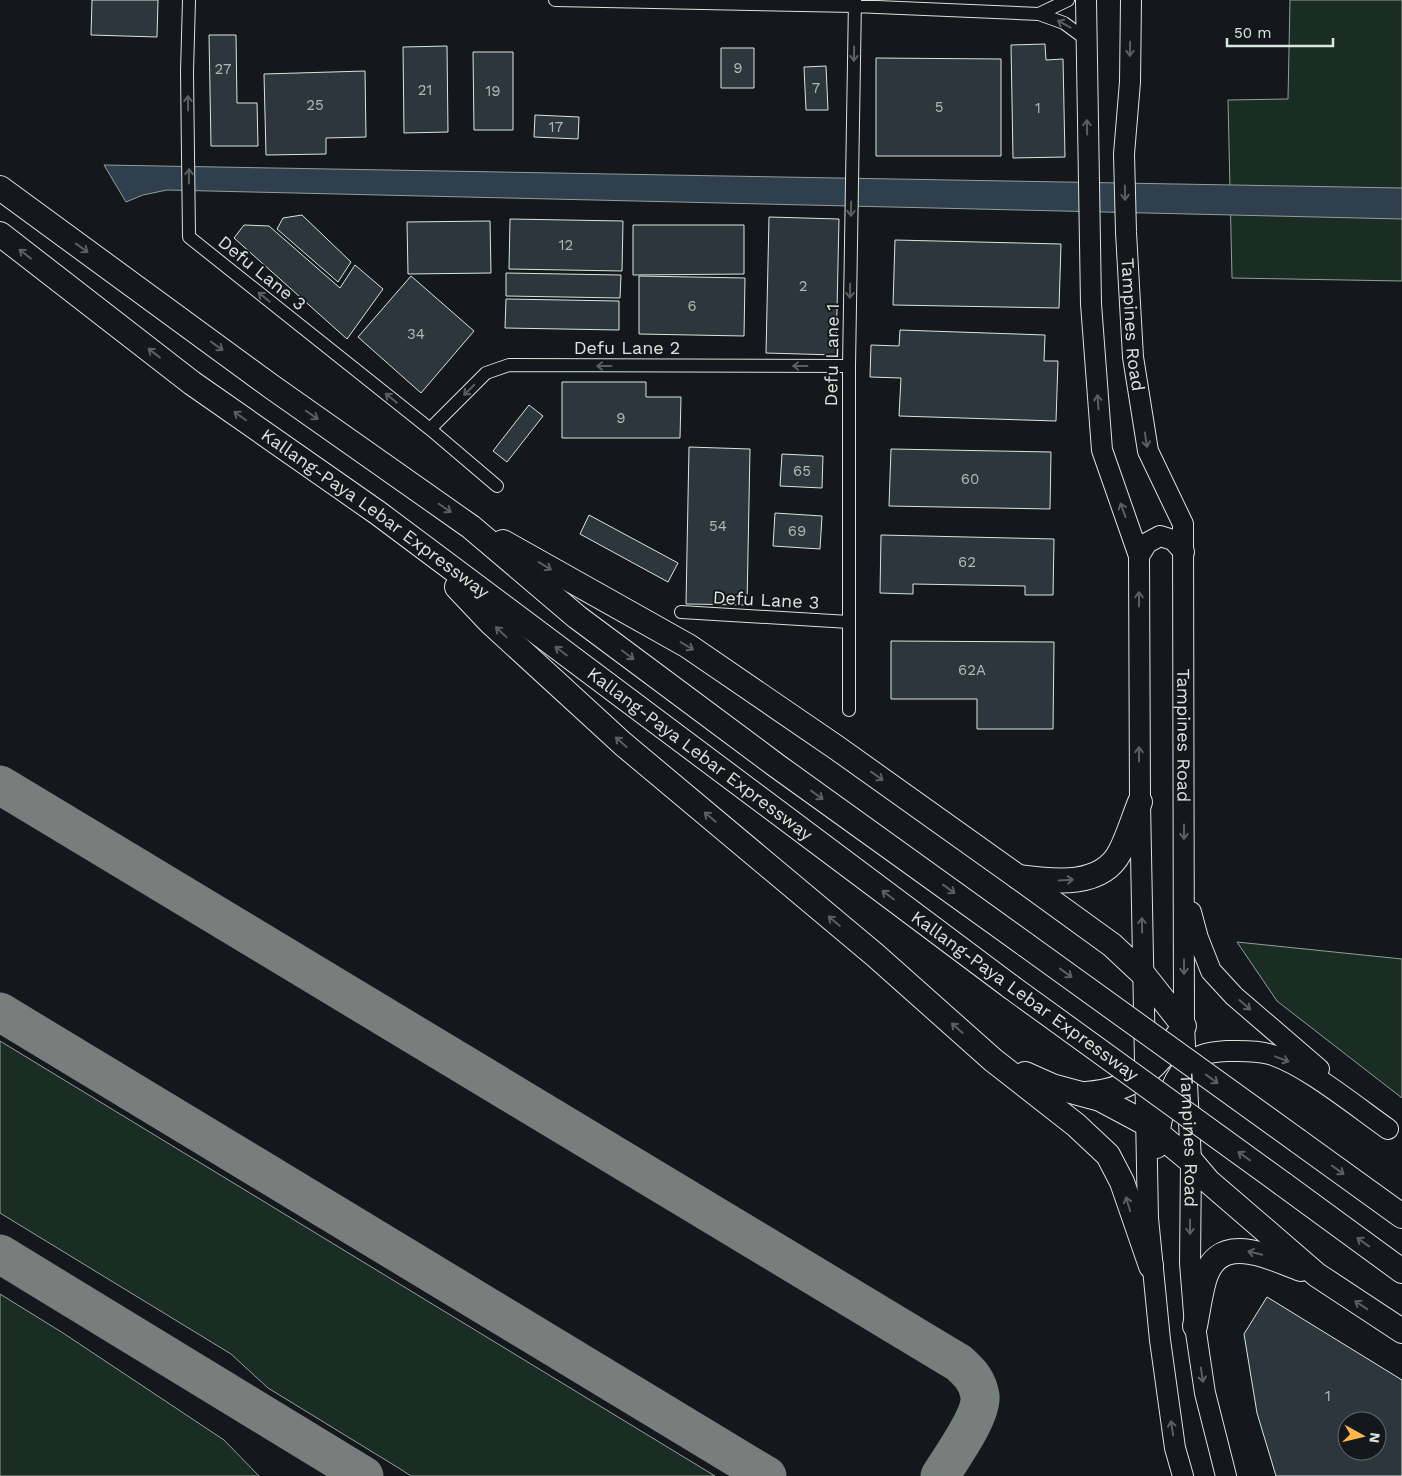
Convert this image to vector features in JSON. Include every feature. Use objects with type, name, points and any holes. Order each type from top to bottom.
[{"type":"highway","name":"Kallang-Paya Lebar Expressway","points":[[0,188],[272,387],[471,527],[577,617],[777,766],[1402,1216]]},
{"type":"highway","name":"Kallang-Paya Lebar Expressway","points":[[0,234],[192,383],[338,484],[1019,993],[1402,1271]]},
{"type":"highway","points":[[471,527],[516,548],[688,646],[837,748],[1042,896],[1092,929],[1143,974],[1184,1026],[1161,1057],[1134,1083],[1108,1092],[1086,1094]]},
{"type":"highway","points":[[411,538],[491,623],[623,744],[868,949],[993,1060],[1076,1125],[1108,1155],[1122,1182],[1151,1266]]},
{"type":"highway","points":[[1018,877],[1052,881],[1079,880],[1101,871],[1120,853],[1140,802]]},
{"type":"highway","points":[[993,1060],[1052,1086],[1100,1099],[1152,1129],[1190,1161],[1208,1181],[1317,1275],[1402,1331]]},
{"type":"highway","points":[[1194,1326],[1204,1279],[1214,1259],[1237,1249],[1254,1252],[1317,1275]]},
{"type":"main road","points":[[1086,0],[1090,304],[1102,450],[1139,556],[1140,802],[1145,1073],[1152,1129],[1151,1191],[1147,1201],[1151,1266],[1172,1428],[1183,1476]]},
{"type":"main road","name":"Tampines Road","points":[[1131,0],[1130,82],[1124,154],[1133,357],[1148,451],[1183,524],[1184,1026],[1190,1161],[1190,1263],[1194,1326],[1205,1393],[1226,1476]]},
{"type":"main road","points":[[1139,556],[1147,543],[1160,536],[1174,540],[1184,552]]},
{"type":"main road","points":[[1184,883],[1198,938],[1211,971],[1234,996],[1395,1134]]},
{"type":"main road","points":[[1152,1129],[1165,1106],[1175,1081],[1186,1065],[1206,1052],[1248,1051],[1269,1054],[1291,1062],[1395,1134]]},
{"type":"street","name":"Defu Lane 3","points":[[190,0],[187,72],[189,237],[430,429],[497,486]]},
{"type":"street","points":[[556,0],[854,3],[1039,14],[1064,23],[1087,40]]},
{"type":"street","points":[[1039,14],[1068,0]]},
{"type":"street","name":"Defu Lane 1","points":[[849,710],[849,366],[854,3]]},
{"type":"street","name":"Defu Lane 2","points":[[430,429],[486,373],[510,365],[849,366]]},
{"type":"street","name":"Defu Lane 3","points":[[681,612],[848,622]]},
{"type":"green space","points":[[1290,0],[1402,0],[1402,281],[1232,278],[1228,100],[1288,99]]},
{"type":"green space","points":[[1237,942],[1402,959],[1402,1098],[1277,1001]]},
{"type":"green space","points":[[0,1041],[715,1476],[411,1476],[268,1388],[231,1354],[0,1213]]},
{"type":"green space","points":[[0,1294],[63,1333],[224,1440],[259,1476],[0,1476]]},
{"type":"water","points":[[104,165],[1402,188],[1402,219],[167,190],[143,195],[126,202]]},
{"type":"building","points":[[92,0],[158,0],[157,37],[91,35]]},
{"type":"building","points":[[209,35],[236,35],[237,103],[257,103],[258,146],[211,146]]},
{"type":"building","points":[[1045,44],[1046,60],[1063,59],[1065,157],[1013,158],[1011,45]]},
{"type":"building","points":[[447,46],[448,132],[404,133],[403,47]]},
{"type":"building","points":[[721,48],[754,48],[754,88],[721,88]]},
{"type":"building","points":[[473,52],[513,52],[513,130],[474,130]]},
{"type":"building","points":[[876,58],[1001,59],[1001,156],[876,156]]},
{"type":"building","points":[[826,66],[828,110],[806,110],[804,67]]},
{"type":"building","points":[[365,71],[366,137],[326,138],[326,154],[266,155],[264,74]]},
{"type":"building","points":[[535,115],[579,117],[578,139],[534,137]]},
{"type":"building","points":[[302,215],[351,262],[338,282],[277,229],[283,218]]},
{"type":"building","points":[[769,217],[839,219],[836,355],[766,353]]},
{"type":"building","points":[[510,219],[623,221],[622,271],[509,269]]},
{"type":"building","points":[[490,221],[491,273],[408,274],[407,222]]},
{"type":"building","points":[[244,225],[269,226],[340,288],[355,265],[383,289],[347,339],[234,238]]},
{"type":"building","points":[[633,225],[744,225],[744,274],[633,275]]},
{"type":"building","points":[[895,240],[1061,244],[1059,308],[893,305]]},
{"type":"building","points":[[506,273],[621,275],[620,298],[506,296]]},
{"type":"building","points":[[411,276],[474,331],[421,393],[358,337]]},
{"type":"building","points":[[639,276],[745,278],[744,336],[639,334]]},
{"type":"building","points":[[506,299],[619,301],[619,330],[505,328]]},
{"type":"building","points":[[900,330],[1045,335],[1044,361],[1058,361],[1056,421],[899,416],[901,378],[870,377],[871,345],[899,346]]},
{"type":"building","points":[[562,382],[646,382],[646,397],[681,397],[680,438],[562,438]]},
{"type":"building","points":[[529,405],[543,416],[507,462],[493,451]]},
{"type":"building","points":[[689,447],[750,449],[747,605],[686,604]]},
{"type":"building","points":[[891,449],[1051,452],[1050,509],[889,506]]},
{"type":"building","points":[[782,454],[823,456],[822,488],[780,486]]},
{"type":"building","points":[[775,513],[822,516],[820,549],[773,546]]},
{"type":"building","points":[[589,515],[678,563],[668,582],[580,534]]},
{"type":"building","points":[[881,535],[1054,539],[1053,595],[1025,595],[1025,586],[913,584],[913,594],[880,593]]},
{"type":"building","points":[[891,641],[1054,642],[1053,729],[977,729],[977,699],[891,699]]},
{"type":"building","points":[[1267,1297],[1402,1380],[1402,1476],[1276,1476],[1257,1413],[1244,1334]]},
{"type":"taxiway","points":[[0,785],[959,1363],[970,1373],[975,1381],[980,1396],[979,1404],[965,1437],[940,1476]]},
{"type":"taxiway","points":[[0,1012],[767,1476]]},
{"type":"taxiway","points":[[0,1254],[364,1476]]}]
